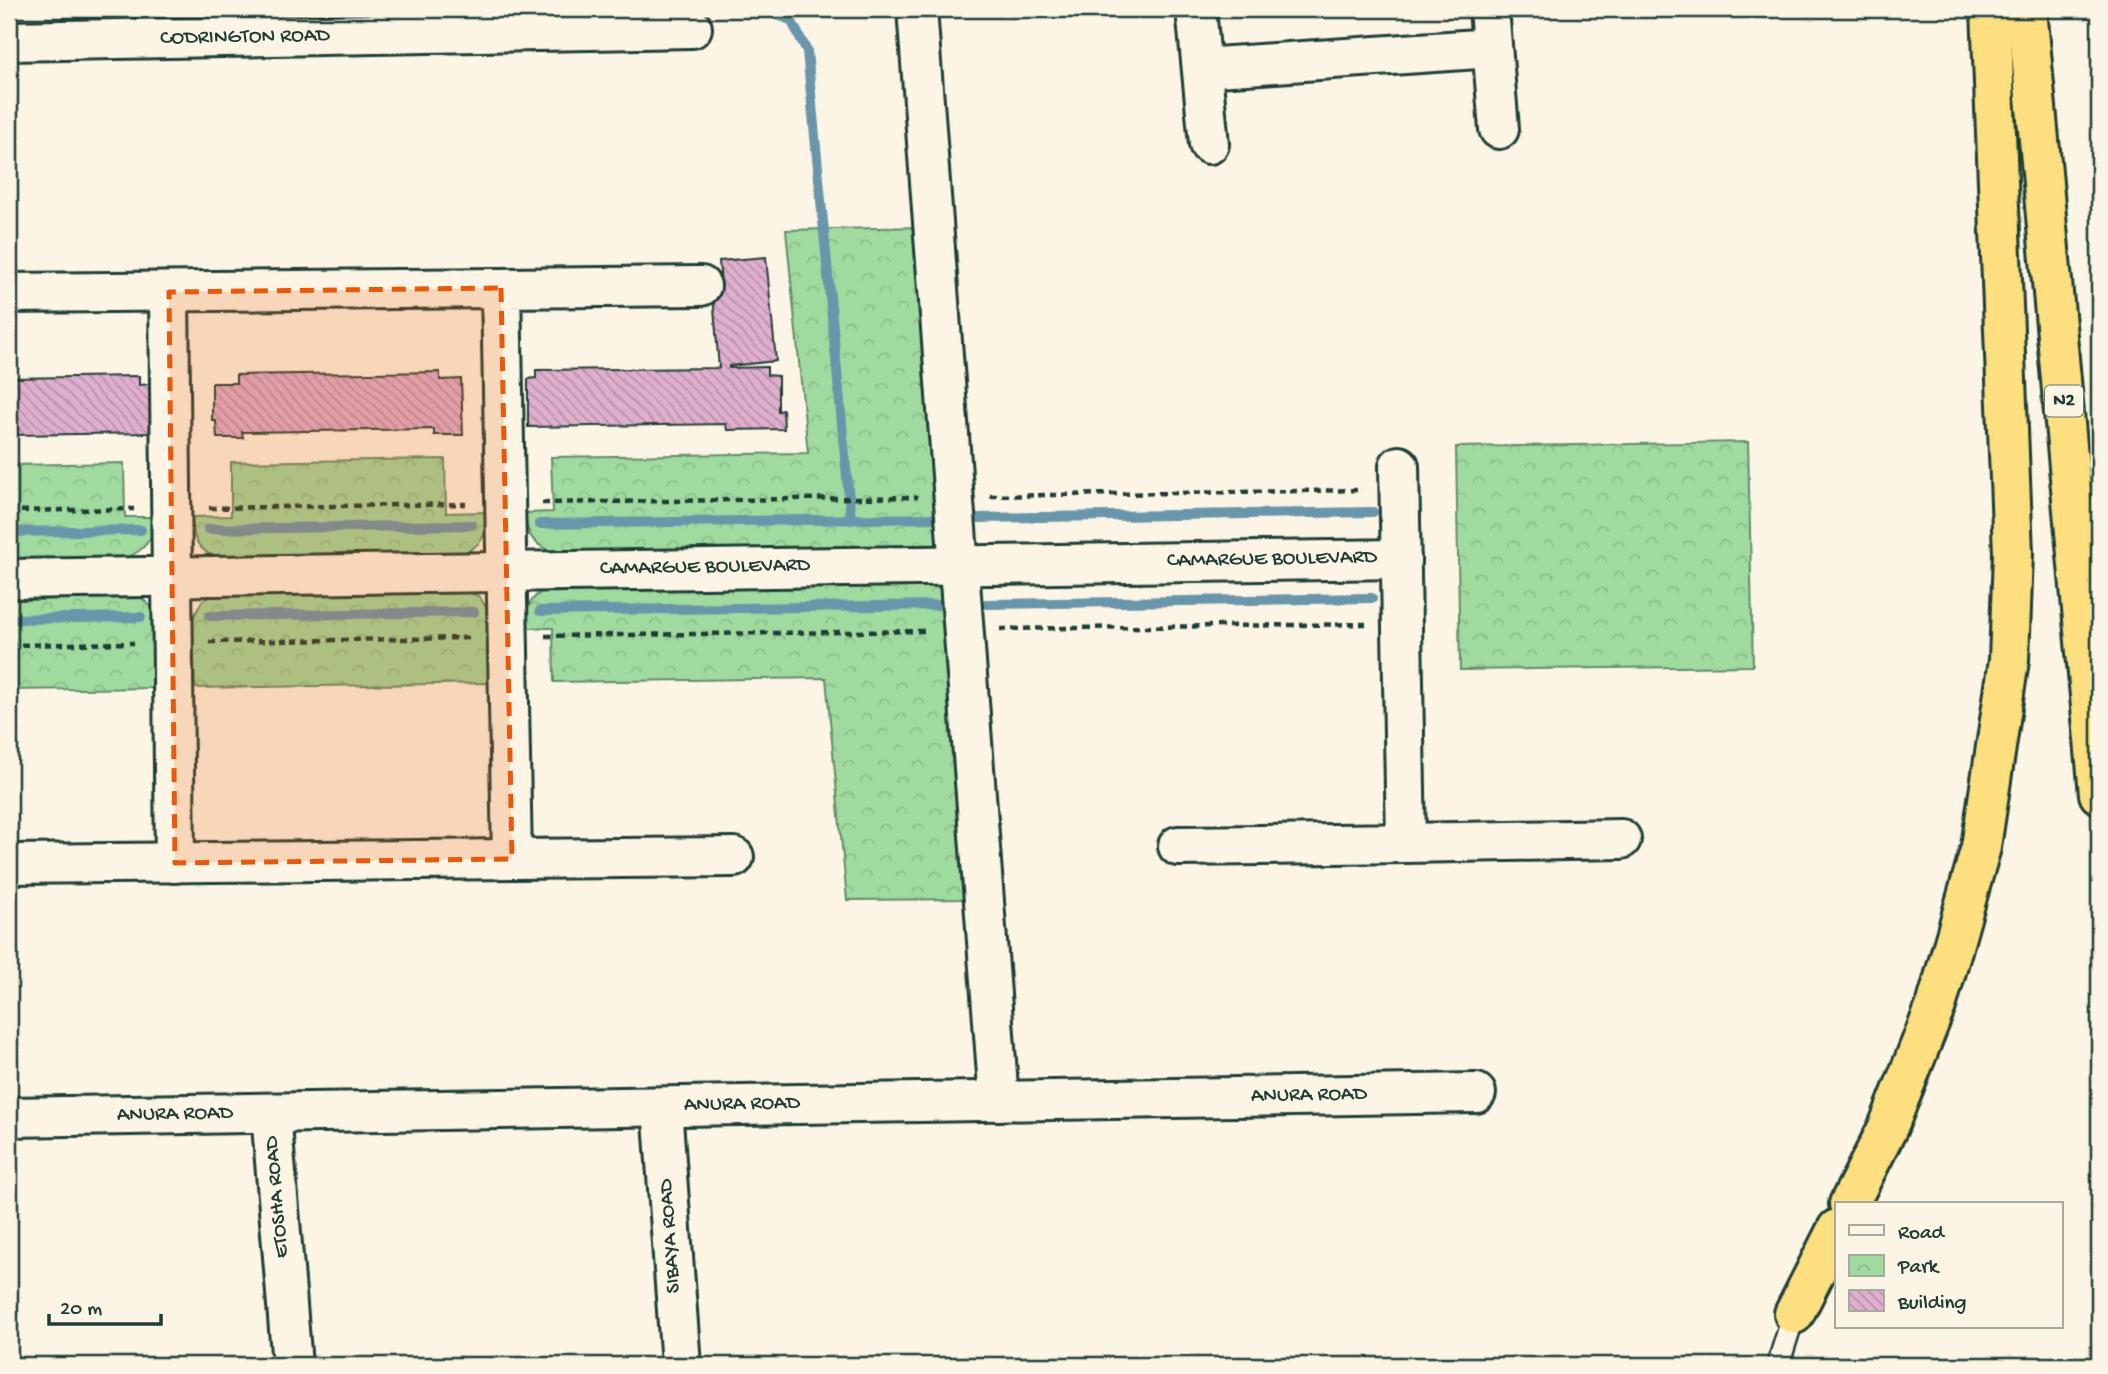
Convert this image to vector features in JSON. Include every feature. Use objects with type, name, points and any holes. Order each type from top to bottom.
[{"type":"highway","points":[[1850,1202],[1888,1127],[1937,1003],[1981,848],[2009,660],[2012,553],[1992,9]]},
{"type":"highway","name":"N2","points":[[2027,9],[2099,794]]},
{"type":"highway","points":[[1794,1314],[1835,1233]]},
{"type":"street","points":[[917,9],[999,1101]]},
{"type":"street","points":[[1196,9],[1209,144]]},
{"type":"street","points":[[1489,9],[1499,129]]},
{"type":"street","name":"CODRINGTON ROAD","points":[[11,33],[560,21],[691,29]]},
{"type":"street","points":[[1202,68],[1492,48]]},
{"type":"street","points":[[9,293],[701,286]]},
{"type":"street","points":[[501,288],[512,859]]},
{"type":"street","points":[[169,292],[175,863]]},
{"type":"street","points":[[1399,478],[1406,843]]},
{"type":"street","name":"CAMARGUE BOULEVARD","points":[[9,579],[1401,559]]},
{"type":"street","points":[[1178,846],[1621,839]]},
{"type":"street","points":[[9,864],[734,857]]},
{"type":"street","name":"ANURA ROAD","points":[[9,1117],[1476,1093]]},
{"type":"street","name":"SIBAYA ROAD","points":[[662,1107],[681,1365]]},
{"type":"street","name":"ETOSHA ROAD","points":[[271,1113],[292,1365]]},
{"type":"lane","points":[[1778,1365],[1794,1314]]},
{"type":"path","points":[[9,511],[954,497],[1399,478]]},
{"type":"path","points":[[9,645],[1402,623]]},
{"type":"highlighted area","points":[[501,288],[512,859],[175,863],[169,292]]},
{"type":"green space","points":[[922,227],[948,545],[551,551],[535,541],[529,532],[525,513],[553,512],[551,457],[808,453],[786,230]]},
{"type":"green space","points":[[1748,442],[1753,666],[1460,670],[1456,447]]},
{"type":"green space","points":[[445,459],[446,513],[487,512],[483,537],[463,553],[217,558],[200,547],[193,531],[192,517],[231,516],[231,462]]},
{"type":"green space","points":[[124,463],[125,517],[156,517],[151,537],[143,547],[125,558],[9,560],[9,465]]},
{"type":"green space","points":[[950,582],[974,899],[847,900],[826,678],[554,682],[553,628],[525,628],[526,614],[533,599],[549,588]]},
{"type":"green space","points":[[463,589],[480,597],[489,613],[491,683],[195,688],[193,618],[202,601],[218,592]]},
{"type":"green space","points":[[9,595],[140,596],[153,609],[158,688],[9,690]]},
{"type":"building","points":[[766,257],[776,361],[729,368],[767,367],[767,375],[778,376],[778,411],[783,410],[784,429],[727,430],[726,424],[528,427],[528,379],[536,378],[536,370],[719,368],[712,284],[721,284],[719,261]]},
{"type":"building","points":[[440,372],[440,380],[461,379],[463,435],[434,435],[434,429],[242,432],[243,438],[217,438],[216,421],[212,421],[212,383],[236,383],[236,375]]},
{"type":"building","points":[[139,376],[139,385],[151,384],[152,433],[9,435],[9,378]]},
{"type":"waterway","points":[[770,12],[791,20],[807,51],[851,520]]},
{"type":"waterway","points":[[979,518],[1373,512]]},
{"type":"waterway","points":[[539,524],[938,518]]},
{"type":"waterway","points":[[208,529],[472,525]]},
{"type":"waterway","points":[[9,532],[141,530]]},
{"type":"waterway","points":[[986,604],[1372,598]]},
{"type":"waterway","points":[[540,611],[945,605]]},
{"type":"waterway","points":[[209,616],[474,612]]},
{"type":"waterway","points":[[9,619],[141,617]]}]
